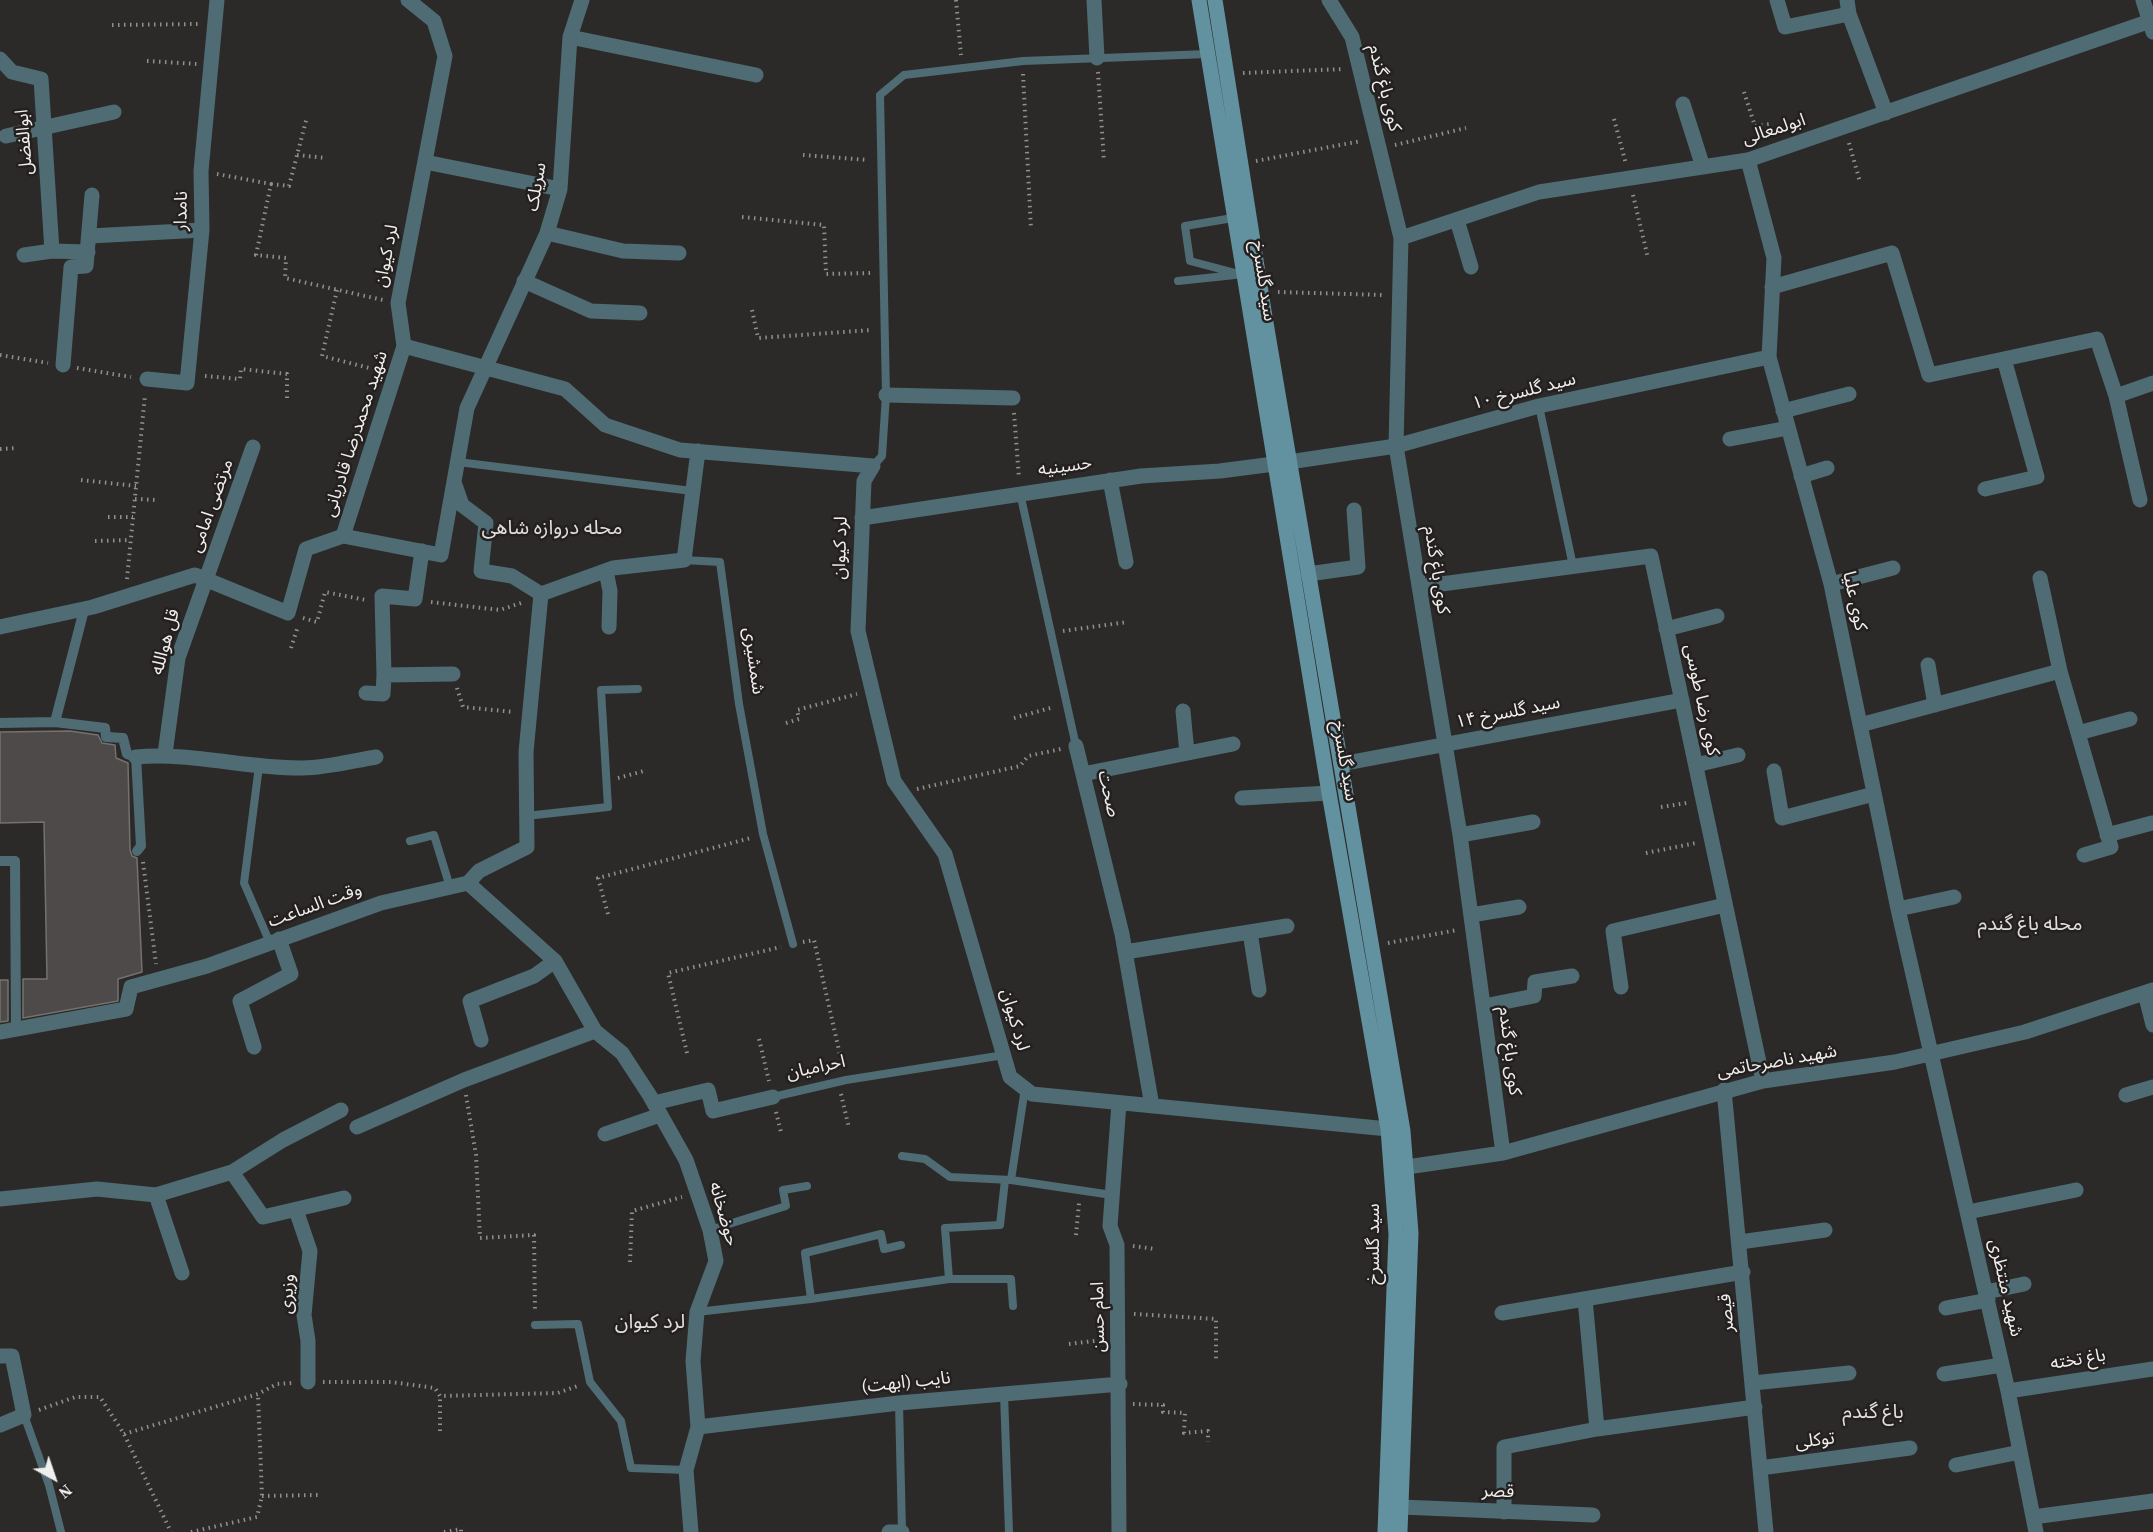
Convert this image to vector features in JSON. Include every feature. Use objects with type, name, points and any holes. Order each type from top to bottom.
[{"type":"main road","name":"سید گلسرخ","points":[[1199,0],[1243,274],[1282,463],[1308,574],[1341,764],[1372,945],[1399,1168],[1411,1233],[1400,1532]]},
{"type":"main road","name":"سید گلسرخ","points":[[1215,0],[1259,273],[1282,463],[1329,793],[1396,1130]]},
{"type":"main road","points":[[1233,218],[1250,215]]},
{"type":"main road","points":[[1243,274],[1259,273]]},
{"type":"main road","name":"سید گلسرخ","points":[[1385,1532],[1399,1168]]},
{"type":"street","name":"نامدار","points":[[188,374],[202,230],[201,171],[213,65],[217,0]]},
{"type":"street","name":"لرد کیوان","points":[[404,346],[398,303],[445,56],[434,21],[408,0]]},
{"type":"street","name":"سریلک","points":[[484,368],[548,233],[560,189],[570,37],[582,0]]},
{"type":"street","points":[[1094,0],[1097,58]]},
{"type":"street","name":"کوی باغ گندم","points":[[1329,0],[1352,37],[1401,238],[1396,446],[1460,835],[1503,1153]]},
{"type":"street","points":[[1777,0],[1785,27],[1848,7],[1886,113]]},
{"type":"street","points":[[2143,0],[2152,25]]},
{"type":"street","name":"ابولمعالی","points":[[1401,238],[1539,192],[1748,160],[2152,25]]},
{"type":"street","points":[[570,37],[756,75]]},
{"type":"street","name":"ابوالفضل","points":[[0,59],[12,72],[41,79],[52,251]]},
{"type":"street","points":[[1683,104],[1703,167]]},
{"type":"street","points":[[6,135],[114,112]]},
{"type":"street","name":"کوی علیا","points":[[1748,160],[1774,258],[1769,357],[1831,584],[1898,909],[1932,1053]]},
{"type":"street","points":[[425,162],[560,189]]},
{"type":"street","points":[[63,366],[71,267],[86,266],[92,195]]},
{"type":"street","points":[[1457,220],[1471,267]]},
{"type":"street","points":[[90,236],[202,230]]},
{"type":"street","points":[[548,233],[623,251],[679,253]]},
{"type":"street","points":[[24,255],[52,251],[88,252]]},
{"type":"street","points":[[1773,287],[1892,253],[1929,375],[2097,339],[2116,396],[2140,500]]},
{"type":"street","points":[[524,281],[591,312],[640,313]]},
{"type":"street","points":[[404,346],[565,389],[605,425],[681,450],[873,466]]},
{"type":"street","name":"شهید محمدرضا قادریانی","points":[[295,615],[306,549],[344,536],[404,346]]},
{"type":"street","name":"سید گلسرخ ۱۰","points":[[1282,463],[1396,446],[1539,406],[1769,357]]},
{"type":"street","points":[[1984,489],[2037,477],[2004,359]]},
{"type":"street","points":[[344,536],[441,555],[467,408],[484,368]]},
{"type":"street","points":[[147,379],[187,383],[188,374]]},
{"type":"street","points":[[2116,396],[2153,383]]},
{"type":"street","points":[[1783,411],[1849,394]]},
{"type":"street","points":[[886,395],[1013,398]]},
{"type":"street","points":[[1730,439],[1788,428]]},
{"type":"street","name":"مرتضی امامی","points":[[206,578],[225,532],[254,447]]},
{"type":"street","points":[[684,560],[698,451]]},
{"type":"street","name":"حسینیه","points":[[862,518],[1110,480],[1282,463]]},
{"type":"street","name":"لرد کیوان","points":[[873,466],[864,481],[858,631],[894,781],[945,854],[1010,1077],[1025,1088]]},
{"type":"street","points":[[1801,476],[1827,468]]},
{"type":"street","points":[[1110,480],[1126,562]]},
{"type":"street","points":[[357,1127],[464,1080],[488,1064],[595,1031],[555,961],[468,883],[479,871],[527,847],[525,817],[529,714],[541,594],[512,576],[481,571],[486,523],[462,505],[454,482]]},
{"type":"street","points":[[1308,574],[1358,567],[1354,510]]},
{"type":"street","points":[[366,693],[383,694],[382,596],[415,599],[422,551]]},
{"type":"street","name":"کوی رضا طوسی","points":[[1419,587],[1651,556],[1763,1081]]},
{"type":"street","name":"شمشیری","points":[[541,594],[606,570],[684,560]]},
{"type":"street","points":[[1831,584],[1893,568]]},
{"type":"street","points":[[606,570],[610,591],[609,627]]},
{"type":"street","points":[[0,627],[84,610],[195,575],[295,615]]},
{"type":"street","name":"قل هوالله","points":[[165,754],[178,658],[206,578]]},
{"type":"street","points":[[2040,579],[2060,671],[2111,847],[2084,855]]},
{"type":"street","points":[[55,722],[84,610]]},
{"type":"street","points":[[1666,629],[1717,616]]},
{"type":"street","points":[[1928,665],[1935,705]]},
{"type":"street","points":[[1860,725],[2060,671]]},
{"type":"street","points":[[384,675],[453,674]]},
{"type":"street","name":"سید گلسرخ ۱۴","points":[[1341,764],[1682,700]]},
{"type":"street","points":[[1183,711],[1187,753]]},
{"type":"street","points":[[2078,733],[2130,719]]},
{"type":"street","points":[[0,723],[55,722],[105,728],[106,737],[123,738],[127,754],[136,757],[165,754],[259,766],[305,768],[376,757]]},
{"type":"street","points":[[1083,774],[1233,744]]},
{"type":"street","name":"صحت","points":[[1076,746],[1125,952],[1152,1106]]},
{"type":"street","points":[[1696,765],[1738,755]]},
{"type":"street","points":[[136,757],[139,848]]},
{"type":"street","points":[[1774,771],[1782,818],[1875,794]]},
{"type":"street","points":[[1242,798],[1329,793]]},
{"type":"street","points":[[1460,835],[1533,822]]},
{"type":"street","points":[[2107,835],[2152,824]]},
{"type":"street","points":[[0,861],[15,861],[16,1030]]},
{"type":"street","name":"وقت الساعت","points":[[0,1032],[126,1008],[131,987],[207,966],[381,903],[468,883]]},
{"type":"street","points":[[1898,909],[1954,897]]},
{"type":"street","points":[[1621,987],[1612,931],[1725,905]]},
{"type":"street","points":[[1472,921],[1519,907]]},
{"type":"street","points":[[1125,952],[1287,926]]},
{"type":"street","points":[[1250,932],[1259,990]]},
{"type":"street","points":[[255,1047],[240,1001],[291,974],[274,941]]},
{"type":"street","points":[[481,1040],[470,1001],[534,976],[555,961]]},
{"type":"street","points":[[1484,1006],[1534,996],[1535,982],[1572,976]]},
{"type":"street","points":[[2149,991],[2153,1024]]},
{"type":"street","name":"شهید ناصرحاتمی","points":[[1399,1168],[1503,1153],[1763,1081],[1895,1062],[2025,1032],[2149,991]]},
{"type":"street","name":"حوضخانه","points":[[595,1031],[622,1053],[657,1109],[686,1160],[710,1230],[716,1261],[697,1312],[693,1361],[698,1427],[686,1470]]},
{"type":"street","name":"شهید منتظری","points":[[1932,1053],[2008,1391],[2035,1524]]},
{"type":"street","points":[[2126,1095],[2153,1086]]},
{"type":"street","points":[[1025,1088],[1032,1094],[1396,1130]]},
{"type":"street","name":"احرامیان","points":[[657,1109],[708,1090],[713,1111],[773,1097]]},
{"type":"street","name":"قیصر","points":[[1724,1090],[1766,1532]]},
{"type":"street","name":"امام حسن","points":[[1119,1103],[1110,1226],[1117,1245],[1120,1384],[1119,1532]]},
{"type":"street","points":[[605,1134],[657,1109]]},
{"type":"street","points":[[0,1199],[97,1189],[156,1195],[232,1172],[283,1140],[341,1110]]},
{"type":"street","points":[[232,1172],[263,1217],[344,1198]]},
{"type":"street","points":[[1968,1212],[2076,1190]]},
{"type":"street","points":[[156,1195],[182,1274]]},
{"type":"street","name":"وزیری","points":[[296,1210],[310,1251],[304,1315],[308,1341],[308,1382]]},
{"type":"street","points":[[1740,1242],[1825,1230]]},
{"type":"street","points":[[1502,1313],[1743,1272]]},
{"type":"street","points":[[1946,1308],[2024,1284]]},
{"type":"street","points":[[1585,1299],[1597,1430]]},
{"type":"street","points":[[0,1356],[12,1356],[24,1415],[0,1425]]},
{"type":"street","points":[[1944,1374],[2002,1365]]},
{"type":"street","name":"باغ تخته","points":[[2008,1391],[2153,1369]]},
{"type":"street","points":[[1753,1383],[1849,1373]]},
{"type":"street","name":"نایب (ابهت)","points":[[698,1427],[899,1403],[1120,1384]]},
{"type":"street","points":[[1504,1512],[1504,1447],[1597,1430],[1755,1407]]},
{"type":"street","name":"توکلی","points":[[1760,1468],[1910,1448]]},
{"type":"street","points":[[1956,1465],[2020,1452]]},
{"type":"street","points":[[686,1470],[691,1532]]},
{"type":"street","points":[[2035,1524],[2153,1501]]},
{"type":"street","name":"قصر","points":[[1401,1507],[1593,1515]]},
{"type":"lane","points":[[873,466],[882,456],[886,395],[880,95],[904,75],[1023,61],[1208,54]]},
{"type":"lane","points":[[1233,218],[1185,226],[1190,261],[1243,274]]},
{"type":"lane","points":[[1178,281],[1243,274]]},
{"type":"lane","points":[[1539,406],[1573,566]]},
{"type":"lane","points":[[458,462],[692,491]]},
{"type":"lane","name":"صحت","points":[[1020,493],[1076,746]]},
{"type":"lane","name":"شمشیری","points":[[684,560],[720,562],[739,704],[763,834],[793,944]]},
{"type":"lane","points":[[525,817],[608,807],[601,690],[638,689]]},
{"type":"lane","points":[[259,766],[244,883],[274,941]]},
{"type":"lane","points":[[410,841],[434,835],[450,887]]},
{"type":"lane","name":"احرامیان","points":[[773,1097],[842,1081],[1005,1055]]},
{"type":"lane","points":[[949,1279],[945,1228],[1000,1225],[1025,1088]]},
{"type":"lane","points":[[902,1156],[925,1159],[950,1177],[1008,1180],[1112,1195]]},
{"type":"lane","points":[[710,1230],[786,1206],[783,1190],[807,1186]]},
{"type":"lane","points":[[811,1299],[805,1253],[881,1234],[884,1249],[902,1245]]},
{"type":"lane","points":[[697,1312],[811,1299],[949,1279],[1011,1279],[1013,1306]]},
{"type":"lane","points":[[535,1325],[578,1324],[590,1382],[621,1421],[631,1468],[686,1470]]},
{"type":"lane","points":[[1004,1394],[1009,1532]]},
{"type":"lane","points":[[898,1532],[899,1403]]},
{"type":"lane","points":[[24,1415],[49,1485],[61,1532]]},
{"type":"path","points":[[956,0],[962,68]]},
{"type":"path","points":[[112,25],[216,24]]},
{"type":"path","points":[[1097,58],[1104,161]]},
{"type":"path","points":[[147,61],[213,65]]},
{"type":"path","points":[[1023,61],[1031,229]]},
{"type":"path","points":[[1226,74],[1359,68]]},
{"type":"path","points":[[1744,92],[1755,126],[1770,124],[1777,150]]},
{"type":"path","points":[[201,171],[289,186],[307,117]]},
{"type":"path","points":[[1614,119],[1648,258]]},
{"type":"path","points":[[1844,127],[1860,182]]},
{"type":"path","points":[[1240,164],[1466,128]]},
{"type":"path","points":[[297,155],[326,158]]},
{"type":"path","points":[[803,155],[882,161]]},
{"type":"path","points":[[271,184],[256,255],[286,258],[285,278],[398,303]]},
{"type":"path","points":[[742,218],[824,225],[826,274],[884,273]]},
{"type":"path","points":[[337,290],[322,356],[395,375]]},
{"type":"path","points":[[1261,291],[1400,296]]},
{"type":"path","points":[[752,310],[758,338],[885,329]]},
{"type":"path","points":[[188,374],[240,379],[241,369],[287,374],[287,398]]},
{"type":"path","points":[[125,597],[147,379]]},
{"type":"path","points":[[1013,398],[1020,493]]},
{"type":"path","points":[[0,449],[17,448]]},
{"type":"path","points":[[81,480],[136,486]]},
{"type":"path","points":[[135,499],[156,500]]},
{"type":"path","points":[[108,517],[133,517]]},
{"type":"path","points":[[95,541],[131,540]]},
{"type":"path","points":[[291,648],[295,615],[317,622],[325,592],[382,603]]},
{"type":"path","points":[[415,599],[500,610],[541,594]]},
{"type":"path","points":[[1050,632],[1127,622]]},
{"type":"path","points":[[453,674],[463,707],[529,714]]},
{"type":"path","points":[[786,723],[799,719],[796,710],[872,690]]},
{"type":"path","points":[[1014,718],[1066,704]]},
{"type":"path","points":[[903,792],[1020,766],[1028,756],[1076,746]]},
{"type":"path","points":[[606,782],[644,771]]},
{"type":"path","points":[[1661,807],[1702,800]]},
{"type":"path","points":[[608,914],[598,878],[763,834]]},
{"type":"path","points":[[1646,853],[1711,839]]},
{"type":"path","points":[[139,848],[158,980]]},
{"type":"path","points":[[1372,945],[1472,921]]},
{"type":"path","points":[[687,1053],[668,973],[814,940],[849,1128]]},
{"type":"path","points":[[759,1039],[773,1097]]},
{"type":"path","points":[[464,1080],[476,1155],[480,1238],[534,1235],[535,1325]]},
{"type":"path","points":[[1076,1235],[1080,1190]]},
{"type":"path","points":[[630,1262],[632,1211],[697,1193]]},
{"type":"path","points":[[1118,1313],[1216,1319],[1216,1360]]},
{"type":"path","points":[[1069,1344],[1102,1339],[1104,1350],[1119,1349]]},
{"type":"path","points":[[124,1434],[258,1394],[277,1384],[308,1382],[391,1382],[435,1388],[440,1396],[440,1431]]},
{"type":"path","points":[[440,1396],[558,1393],[590,1382]]},
{"type":"path","points":[[191,1532],[256,1517],[262,1496],[258,1394]]},
{"type":"path","points":[[24,1415],[75,1397],[100,1397],[124,1434],[171,1532]]},
{"type":"path","points":[[1120,1403],[1163,1405],[1163,1412],[1185,1413],[1184,1433],[1208,1431],[1208,1442]]},
{"type":"path","points":[[262,1496],[318,1495]]},
{"type":"path","points":[[444,1532],[461,1529],[461,1532]]},
{"type":"building","points":[[70,731],[98,735],[102,743],[115,745],[116,758],[128,763],[130,850],[132,856],[137,858],[142,972],[118,979],[118,1001],[23,1018],[23,979],[47,979],[44,822],[0,823],[0,732]]},
{"type":"building","points":[[0,980],[8,980],[8,1021],[0,1022]]},
{"type":"district","name":"محله دروازه شاهی","points":[[552,529]]},
{"type":"district","name":"محله باغ گندم","points":[[2030,925]]},
{"type":"district","name":"لرد کیوان","points":[[650,1323]]},
{"type":"district","name":"باغ گندم","points":[[1873,1413]]}]
